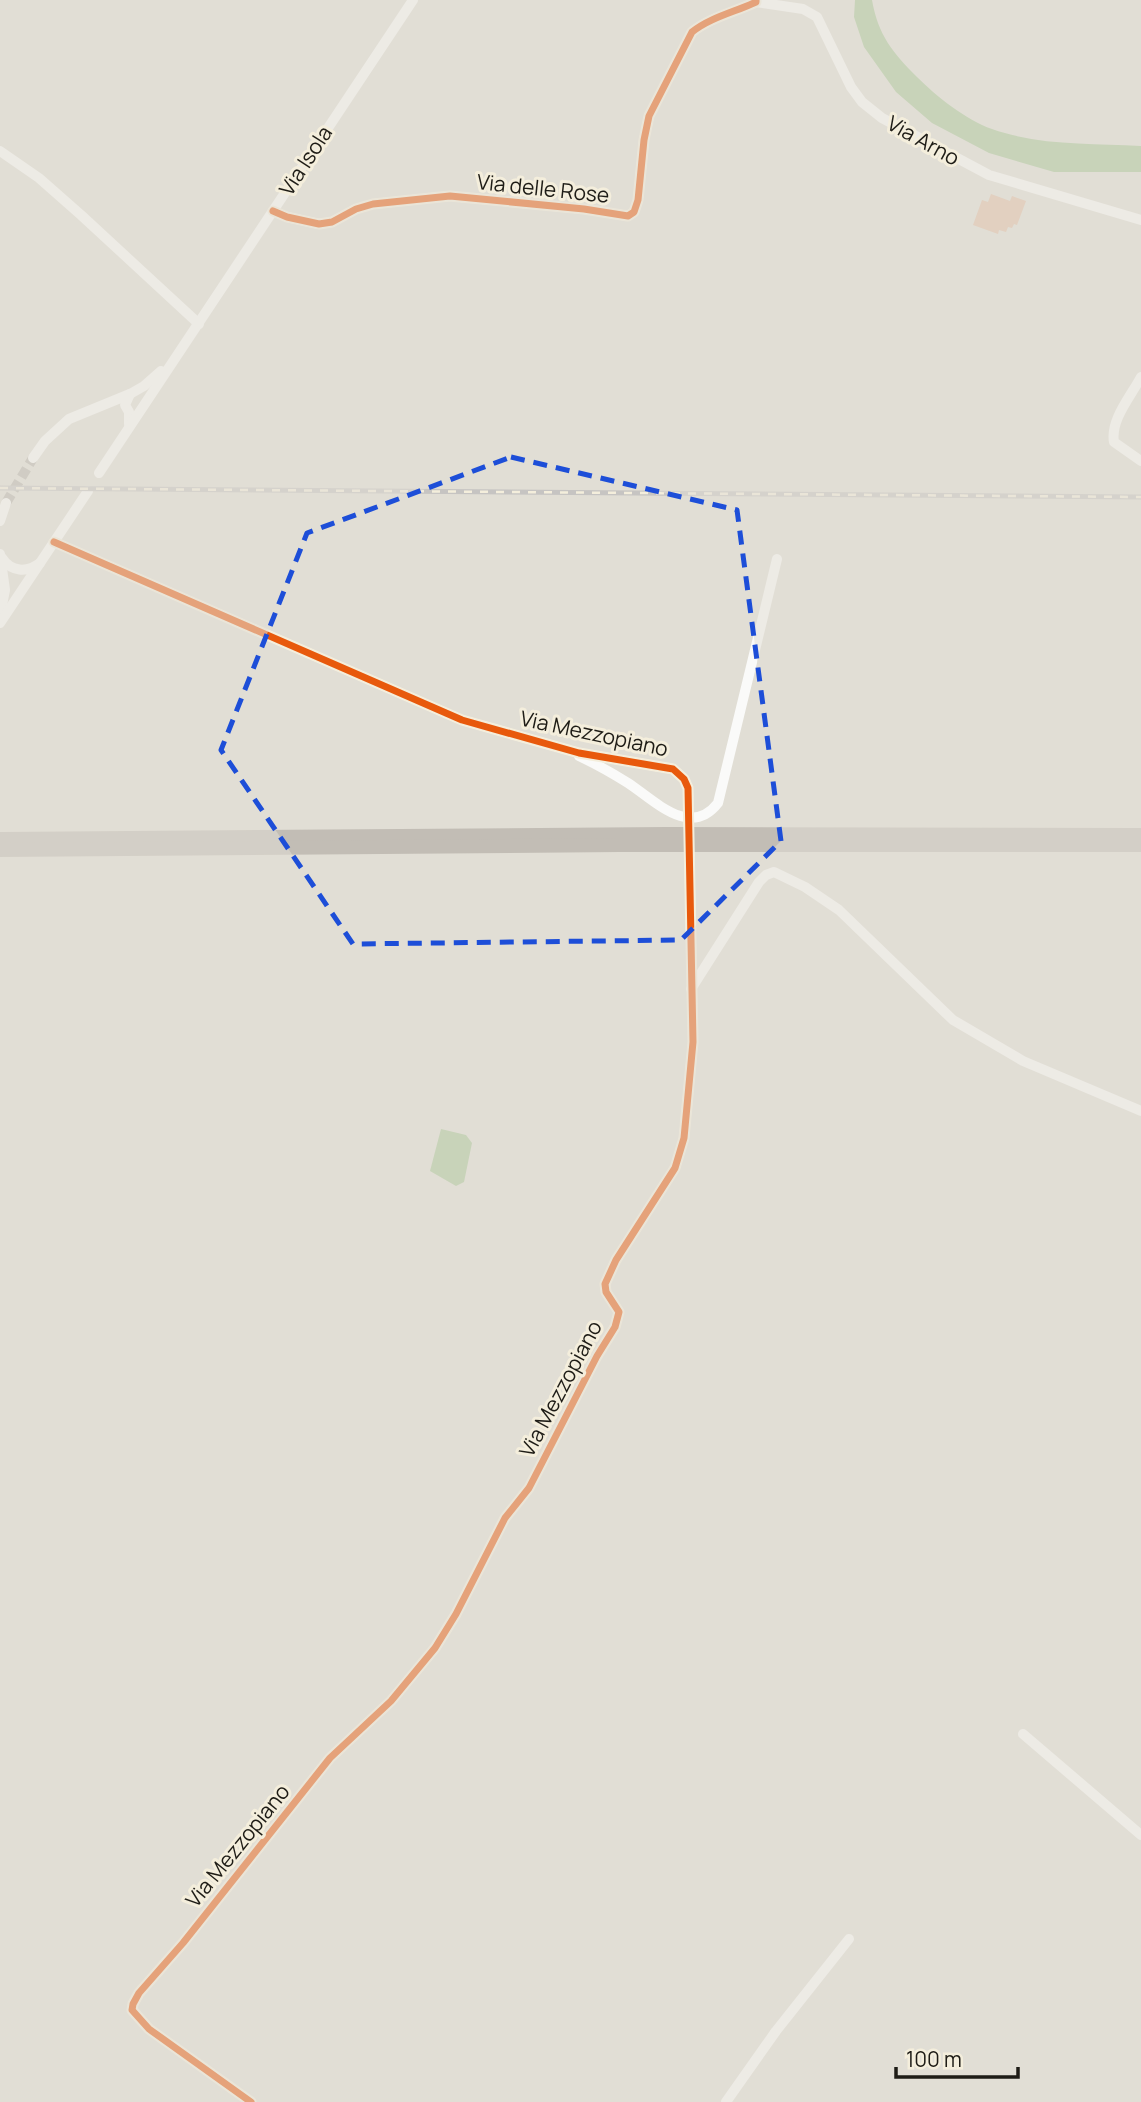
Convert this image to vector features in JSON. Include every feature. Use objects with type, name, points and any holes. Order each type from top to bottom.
[{"type":"highway","points":[[0,838],[667,834],[1141,835]]},
{"type":"highway","points":[[0,850],[620,845],[1141,845]]},
{"type":"street","name":"Via Isola","points":[[99,473],[128,428],[134,411],[198,324],[413,0]]},
{"type":"street","name":"Via delle Rose","points":[[273,211],[319,224],[332,222],[356,209],[373,205],[450,196],[628,216],[634,212],[638,201],[649,117],[692,32],[713,19],[756,1]]},
{"type":"street","name":"Via Arno","points":[[756,1],[803,9],[817,17],[850,86],[862,102],[882,118],[989,175],[1141,220]]},
{"type":"street","points":[[0,150],[64,200],[198,324]]},
{"type":"street","name":"Via Isola","points":[[33,458],[56,429],[69,419],[145,386],[176,356]]},
{"type":"street","points":[[1141,377],[1115,424],[1113,434],[1114,442],[1141,461]]},
{"type":"street","name":"Via Isola","points":[[130,394],[126,402],[134,411]]},
{"type":"street","points":[[101,405],[121,406],[134,411],[142,399],[130,394]]},
{"type":"street","points":[[5,579],[15,586],[40,563],[88,491]]},
{"type":"street","points":[[0,521],[6,503]]},
{"type":"street","name":"Via Mezzopiano","points":[[54,542],[462,720],[579,753],[673,769],[684,779],[688,788],[692,1067],[681,1152],[664,1187],[609,1273],[604,1287],[617,1308],[619,1317],[529,1488],[505,1518],[457,1614],[435,1648],[391,1701],[330,1758],[139,1993],[133,2004],[135,2015],[149,2029],[251,2102]]},
{"type":"street","points":[[0,554],[9,566],[26,575]]},
{"type":"street","points":[[0,554],[5,579],[0,615]]},
{"type":"street","points":[[559,747],[607,769],[675,814],[693,818],[710,813],[718,803],[777,559]]},
{"type":"street","points":[[5,579],[10,573],[26,575]]},
{"type":"street","points":[[0,623],[26,575]]},
{"type":"street","points":[[691,990],[759,882],[766,874],[774,872],[805,887],[839,910],[953,1020],[1023,1060],[1141,1111]]},
{"type":"street","points":[[1023,1734],[1141,1835]]},
{"type":"street","points":[[726,2102],[776,2031],[849,1939]]},
{"type":"highlighted area","points":[[511,457],[737,510],[781,841],[681,940],[353,944],[221,750],[307,533]]},
{"type":"shaded area","points":[[855,0],[872,0],[878,23],[901,60],[933,92],[972,120],[992,129],[1028,138],[1066,143],[1141,146],[1141,172],[1054,172],[989,153],[932,123],[896,92],[864,47],[854,17]]},
{"type":"shaded area","points":[[991,194],[1010,201],[1012,196],[1026,201],[1017,225],[1008,227],[1006,232],[999,230],[998,234],[973,225],[982,200],[988,202]]},
{"type":"shaded area","points":[[441,1129],[466,1135],[472,1143],[464,1182],[456,1186],[430,1171]]},
{"type":"tunnel","points":[[6,503],[33,458]]},
{"type":"railway","points":[[0,488],[1141,497]]},
{"type":"cycle path","points":[[273,211],[319,224],[332,222],[356,209],[373,204],[450,196],[628,216],[634,212],[638,200],[649,116],[692,32],[707,22],[756,0]]},
{"type":"cycle path","points":[[54,542],[462,720],[579,753],[673,769],[684,779],[688,788],[693,1042],[684,1138],[675,1168],[616,1260],[605,1284],[606,1292],[619,1312],[615,1327],[597,1356],[529,1488],[505,1518],[456,1614],[435,1648],[391,1701],[330,1758],[183,1943],[139,1993],[133,2004],[132,2010],[149,2029],[251,2102]]}]
